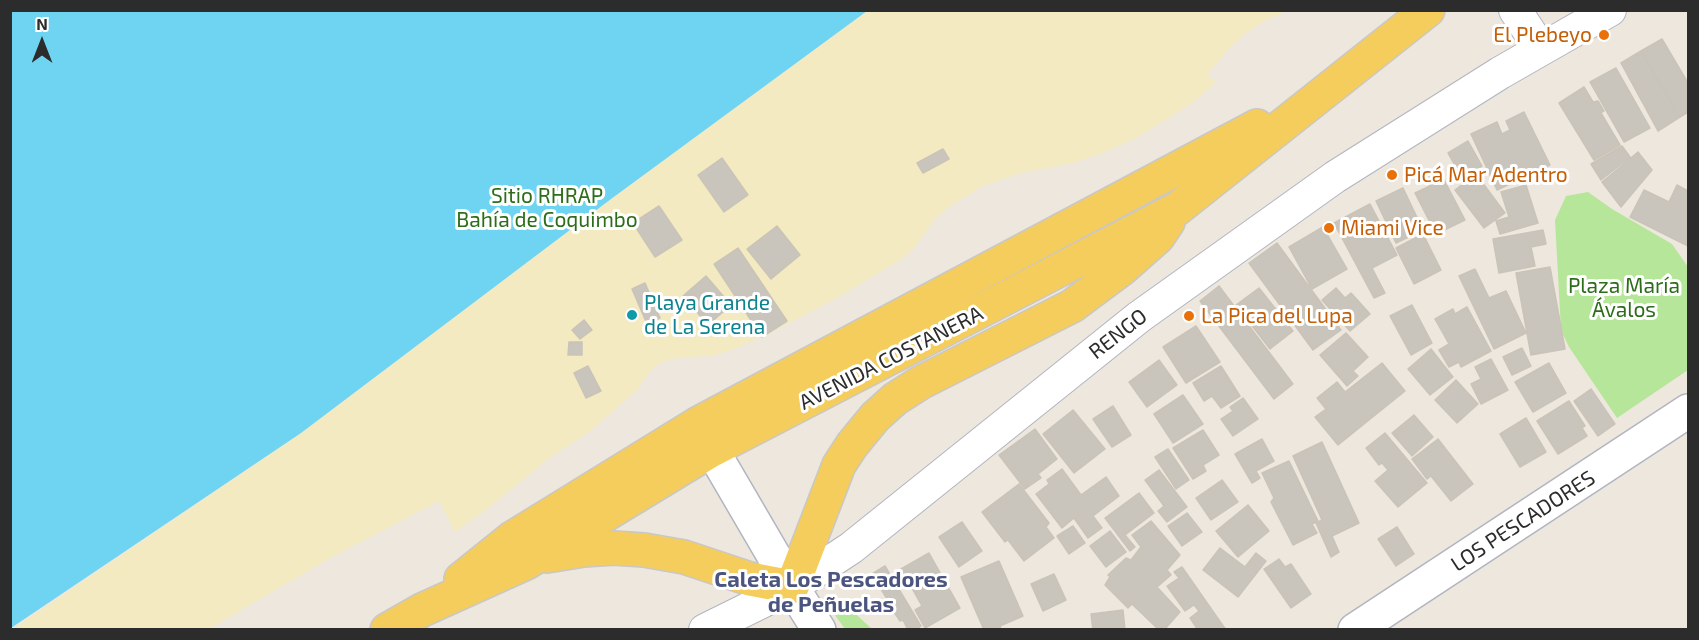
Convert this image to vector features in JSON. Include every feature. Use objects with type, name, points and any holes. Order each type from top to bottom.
[{"type":"main road","name":"AVENIDA COSTANERA","points":[[387,630],[422,610],[526,563],[705,437],[1178,209],[1428,10]]},
{"type":"main road","name":"AVENIDA COSTANERA","points":[[422,610],[512,538],[705,437],[1342,78]]},
{"type":"main road","points":[[526,563],[554,554],[584,550],[614,548],[644,550],[684,557],[750,579],[792,588],[839,465],[875,417],[895,399],[920,383],[1072,306],[1089,295],[1145,250],[1158,237],[1178,209]]},
{"type":"street","points":[[1515,10],[1541,49]]},
{"type":"street","name":"RENGO","points":[[705,630],[792,588],[851,548],[1148,310],[1335,177],[1541,49],[1610,10]]},
{"type":"street","name":"LOS PESCADORES","points":[[1356,630],[1689,411]]},
{"type":"street","points":[[705,437],[792,588],[819,630]]},
{"type":"green space","name":"Plaza María Ávalos","points":[[1588,192],[1612,209],[1672,244],[1688,267],[1688,370],[1617,418],[1569,347],[1561,330],[1555,220],[1566,196]]},
{"type":"green space","points":[[847,606],[872,629],[845,629],[832,611]]},
{"type":"sand","name":"Playa Grande de La Serena","points":[[867,11],[1288,11],[1268,19],[1246,33],[1231,46],[1207,75],[1216,82],[1191,104],[1136,138],[1073,163],[1020,173],[983,186],[950,206],[935,219],[914,248],[902,259],[830,302],[734,349],[715,355],[670,359],[659,364],[650,371],[637,390],[590,431],[552,456],[455,532],[439,501],[330,558],[209,629],[11,630],[301,433],[611,199]]},
{"type":"water","points":[[11,10],[867,11],[611,199],[301,433],[11,628]]},
{"type":"building","points":[[1662,39],[1688,83],[1688,112],[1680,117],[1641,51]]},
{"type":"building","points":[[1641,51],[1680,117],[1658,131],[1621,63]]},
{"type":"building","points":[[1616,68],[1650,128],[1624,142],[1590,82]]},
{"type":"building","points":[[1584,87],[1593,102],[1598,101],[1604,111],[1601,113],[1620,145],[1594,160],[1559,103]]},
{"type":"building","points":[[1524,112],[1550,165],[1497,190],[1471,134],[1497,122],[1502,134],[1510,130],[1506,121]]},
{"type":"building","points":[[1468,141],[1482,166],[1462,178],[1448,153]]},
{"type":"building","points":[[1622,146],[1630,157],[1601,180],[1591,164]]},
{"type":"building","points":[[943,149],[949,159],[923,173],[917,163]]},
{"type":"building","points":[[1638,152],[1652,170],[1621,207],[1602,182]]},
{"type":"building","points":[[722,158],[748,195],[724,212],[698,175]]},
{"type":"building","points":[[1440,172],[1465,220],[1436,234],[1415,193],[1430,186],[1426,179]]},
{"type":"building","points":[[1476,174],[1505,213],[1484,228],[1455,190]]},
{"type":"building","points":[[1526,185],[1538,223],[1500,234],[1496,221],[1509,217],[1501,192]]},
{"type":"building","points":[[1677,185],[1688,191],[1688,246],[1630,217],[1644,190],[1669,202]]},
{"type":"building","points":[[1403,188],[1423,230],[1396,243],[1376,201]]},
{"type":"building","points":[[1370,204],[1397,255],[1372,268],[1385,293],[1374,298],[1334,223]]},
{"type":"building","points":[[659,206],[682,240],[655,257],[633,223]]},
{"type":"building","points":[[777,226],[800,255],[771,279],[747,249]]},
{"type":"building","points":[[1323,227],[1347,269],[1312,289],[1289,247]]},
{"type":"building","points":[[1543,230],[1546,244],[1531,247],[1535,266],[1499,273],[1493,239]]},
{"type":"building","points":[[1423,234],[1441,270],[1414,284],[1396,248]]},
{"type":"building","points":[[1277,243],[1341,330],[1313,350],[1249,263]]},
{"type":"building","points":[[738,248],[787,321],[762,337],[714,264]]},
{"type":"building","points":[[1550,267],[1565,349],[1531,355],[1516,273]]},
{"type":"building","points":[[1475,269],[1489,298],[1506,291],[1526,333],[1494,349],[1459,276]]},
{"type":"building","points":[[706,276],[731,305],[708,325],[683,296]]},
{"type":"building","points":[[645,283],[660,318],[647,324],[632,289]]},
{"type":"building","points":[[1219,286],[1293,384],[1274,399],[1200,301]]},
{"type":"building","points":[[1259,288],[1293,331],[1270,349],[1236,305]]},
{"type":"building","points":[[1336,288],[1345,298],[1351,293],[1370,314],[1350,331],[1322,300]]},
{"type":"building","points":[[1412,305],[1432,343],[1411,355],[1390,316]]},
{"type":"building","points":[[1467,307],[1491,351],[1461,367],[1459,362],[1449,367],[1439,350],[1449,344],[1435,319],[1453,309],[1455,314]]},
{"type":"building","points":[[584,320],[592,330],[580,339],[572,330]]},
{"type":"building","points":[[1196,326],[1220,362],[1186,383],[1163,347]]},
{"type":"building","points":[[1346,333],[1368,357],[1353,371],[1358,376],[1347,386],[1320,355]]},
{"type":"building","points":[[569,342],[582,342],[582,355],[568,355]]},
{"type":"building","points":[[1522,348],[1531,366],[1512,375],[1503,357]]},
{"type":"building","points":[[1431,349],[1453,377],[1430,395],[1408,369]]},
{"type":"building","points":[[1491,359],[1508,390],[1481,404],[1471,384],[1481,379],[1475,367]]},
{"type":"building","points":[[1159,360],[1177,385],[1147,407],[1129,382]]},
{"type":"building","points":[[1382,363],[1405,391],[1338,445],[1315,417],[1326,409],[1317,398],[1337,382],[1345,392]]},
{"type":"building","points":[[1549,363],[1566,393],[1533,412],[1515,382]]},
{"type":"building","points":[[588,366],[601,391],[586,398],[574,373]]},
{"type":"building","points":[[1221,366],[1240,396],[1221,408],[1212,396],[1204,401],[1193,383]]},
{"type":"building","points":[[1456,380],[1478,404],[1457,423],[1435,400]]},
{"type":"building","points":[[1591,389],[1615,424],[1598,436],[1574,401]]},
{"type":"building","points":[[1183,395],[1203,424],[1173,443],[1154,414]]},
{"type":"building","points":[[1243,398],[1258,419],[1233,436],[1221,419],[1233,411],[1230,407]]},
{"type":"building","points":[[1569,401],[1585,426],[1582,428],[1587,436],[1558,454],[1537,421]]},
{"type":"building","points":[[1113,406],[1131,435],[1112,447],[1093,419]]},
{"type":"building","points":[[1073,410],[1105,449],[1074,473],[1043,434]]},
{"type":"building","points":[[1414,415],[1433,437],[1412,456],[1392,433]]},
{"type":"building","points":[[1526,418],[1546,452],[1520,467],[1500,434]]},
{"type":"building","points":[[1035,429],[1057,459],[1038,474],[1041,478],[1025,489],[999,455]]},
{"type":"building","points":[[1203,430],[1219,455],[1203,465],[1206,471],[1193,479],[1173,448]]},
{"type":"building","points":[[1385,433],[1427,483],[1398,507],[1375,481],[1388,470],[1382,463],[1379,465],[1366,448]]},
{"type":"building","points":[[1262,439],[1274,461],[1256,471],[1260,478],[1252,483],[1235,454]]},
{"type":"building","points":[[1438,439],[1473,484],[1451,501],[1431,476],[1427,479],[1412,459]]},
{"type":"building","points":[[1322,442],[1359,523],[1332,536],[1339,552],[1331,557],[1316,523],[1322,520],[1293,456]]},
{"type":"building","points":[[1168,449],[1189,480],[1176,489],[1155,457]]},
{"type":"building","points":[[1289,461],[1318,521],[1312,524],[1317,533],[1293,545],[1271,502],[1274,498],[1262,473]]},
{"type":"building","points":[[1062,469],[1081,495],[1106,477],[1119,496],[1093,516],[1102,528],[1088,538],[1074,518],[1062,528],[1036,494],[1049,484],[1047,480]]},
{"type":"building","points":[[1159,470],[1187,507],[1167,522],[1158,511],[1164,506],[1145,480]]},
{"type":"building","points":[[1222,480],[1238,502],[1211,520],[1196,498]]},
{"type":"building","points":[[1019,484],[1049,523],[1046,527],[1054,538],[1024,561],[1008,540],[1005,542],[982,512]]},
{"type":"building","points":[[1139,493],[1154,513],[1125,535],[1135,547],[1130,551],[1105,518]]},
{"type":"building","points":[[1248,505],[1269,531],[1238,557],[1216,531]]},
{"type":"building","points":[[1187,513],[1202,532],[1182,546],[1168,526]]},
{"type":"building","points":[[1151,521],[1180,555],[1167,570],[1171,575],[1157,587],[1180,612],[1164,630],[1159,630],[1132,604],[1128,608],[1105,585],[1110,577],[1108,575],[1126,558],[1131,560],[1141,547],[1132,535]]},
{"type":"building","points":[[962,522],[982,551],[959,567],[939,537]]},
{"type":"building","points":[[1073,526],[1085,543],[1069,554],[1057,536]]},
{"type":"building","points":[[1397,527],[1414,554],[1396,566],[1378,539]]},
{"type":"building","points":[[1110,531],[1126,552],[1106,567],[1090,546]]},
{"type":"building","points":[[1220,548],[1245,567],[1256,553],[1266,561],[1238,597],[1203,570]]},
{"type":"building","points":[[929,553],[960,608],[925,628],[915,610],[922,606],[901,569]]},
{"type":"building","points":[[1279,559],[1285,567],[1291,564],[1311,594],[1291,608],[1264,569]]},
{"type":"building","points":[[999,561],[1023,616],[1000,626],[1001,630],[984,630],[961,577]]},
{"type":"building","points":[[885,566],[921,626],[915,630],[908,630],[903,620],[900,621],[890,606],[894,604],[889,596],[887,599],[872,574]]},
{"type":"building","points":[[1182,567],[1226,630],[1198,630],[1190,618],[1199,611],[1194,605],[1185,611],[1167,586],[1179,578],[1174,572]]},
{"type":"building","points":[[1054,574],[1066,600],[1043,611],[1031,584]]},
{"type":"building","points":[[1123,610],[1125,630],[1093,630],[1091,614]]},
{"type":"place","name":"El Plebeyo","points":[[1604,35]]},
{"type":"place","name":"Picá Mar Adentro","points":[[1392,175]]},
{"type":"place","name":"Miami Vice","points":[[1329,228]]},
{"type":"place","name":"Playa Grande de La Serena","points":[[632,315]]},
{"type":"place","name":"La Pica del Lupa","points":[[1189,316]]},
{"type":"district","name":"Caleta Los Pescadores de Peñuelas","points":[[831,592]]},
{"type":"park label","name":"Sitio RHRAP Bahía de Coquimbo","points":[[547,208]]}]
